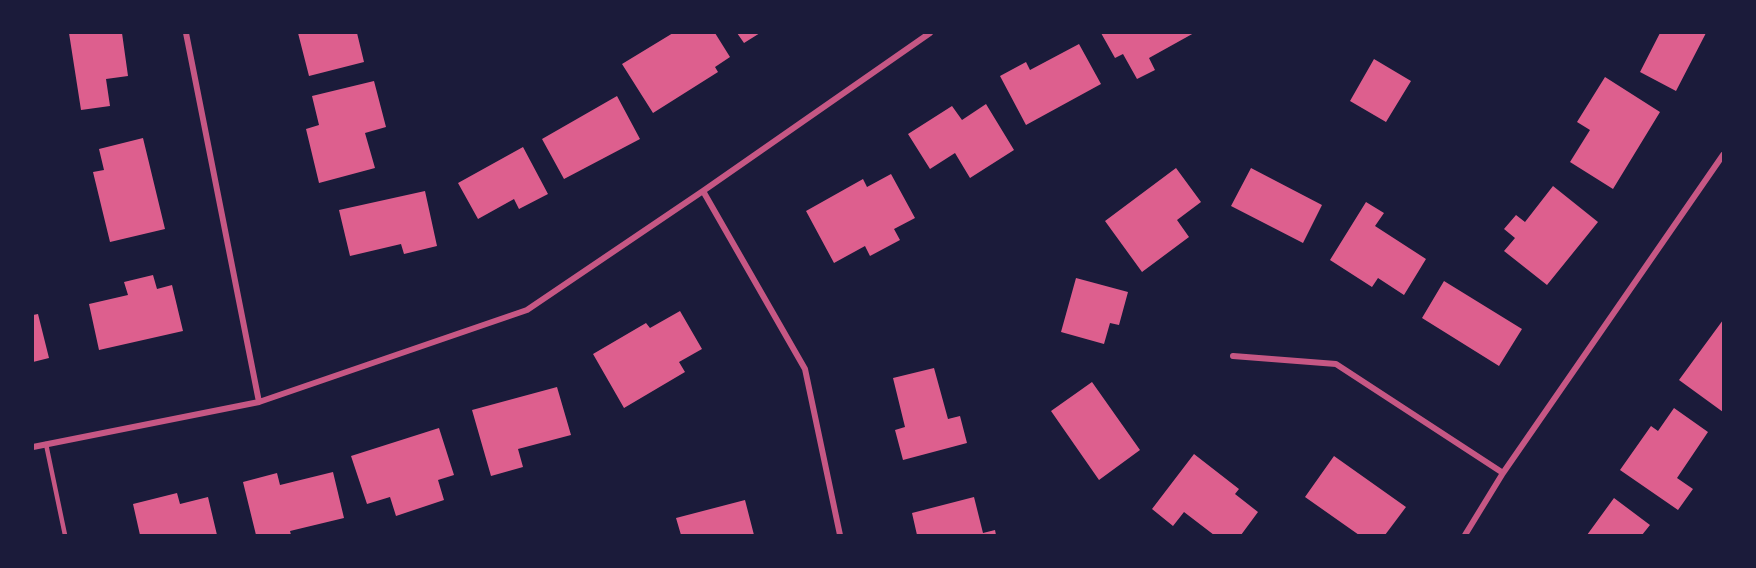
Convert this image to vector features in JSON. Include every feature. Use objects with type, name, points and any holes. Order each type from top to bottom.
[{"type":"street","points":[[186,33],[259,402]]},
{"type":"street","points":[[33,447],[259,402],[527,310],[930,33]]},
{"type":"street","points":[[1465,535],[1503,473],[1723,156]]},
{"type":"street","points":[[703,191],[805,369],[840,535]]},
{"type":"street","points":[[1233,356],[1336,364],[1503,473]]},
{"type":"lane","points":[[46,444],[65,535]]},
{"type":"building","points":[[69,33],[122,33],[128,76],[106,79],[110,106],[81,110]]},
{"type":"building","points":[[298,33],[357,33],[364,62],[309,76]]},
{"type":"building","points":[[673,33],[715,33],[730,57],[715,67],[718,72],[653,113],[622,64]]},
{"type":"building","points":[[737,33],[760,33],[744,43]]},
{"type":"building","points":[[1101,33],[1194,33],[1149,58],[1155,70],[1137,79],[1123,54],[1115,58]]},
{"type":"building","points":[[1660,33],[1706,33],[1676,91],[1640,72]]},
{"type":"building","points":[[1079,44],[1101,84],[1026,125],[1000,76],[1026,62],[1030,70]]},
{"type":"building","points":[[1374,59],[1411,81],[1386,122],[1350,101]]},
{"type":"building","points":[[1605,77],[1660,112],[1613,189],[1570,162],[1590,130],[1577,122]]},
{"type":"building","points":[[374,81],[386,127],[365,133],[375,168],[319,183],[306,129],[319,125],[312,96]]},
{"type":"building","points":[[617,96],[640,139],[564,179],[542,139]]},
{"type":"building","points":[[986,104],[1014,150],[970,178],[955,153],[930,169],[908,134],[952,106],[962,120]]},
{"type":"building","points":[[143,138],[165,229],[110,242],[93,172],[104,170],[99,149]]},
{"type":"building","points":[[523,147],[548,194],[519,209],[514,199],[478,219],[458,183]]},
{"type":"building","points":[[1176,168],[1201,202],[1177,220],[1189,237],[1142,272],[1105,221]]},
{"type":"building","points":[[1251,168],[1322,205],[1303,243],[1231,206]]},
{"type":"building","points":[[891,174],[915,218],[894,229],[900,240],[870,256],[865,246],[834,263],[806,211],[863,179],[867,187]]},
{"type":"building","points":[[1553,186],[1598,222],[1547,285],[1504,251],[1515,238],[1504,229],[1516,215],[1525,222]]},
{"type":"building","points":[[425,191],[437,246],[404,254],[401,244],[350,256],[339,210]]},
{"type":"building","points":[[1366,202],[1384,213],[1375,226],[1426,259],[1404,295],[1378,278],[1372,287],[1330,260]]},
{"type":"building","points":[[153,275],[157,289],[172,285],[183,331],[99,350],[89,304],[128,295],[124,282]]},
{"type":"building","points":[[1076,278],[1128,292],[1119,325],[1110,323],[1104,344],[1061,332]]},
{"type":"building","points":[[1444,281],[1522,329],[1499,366],[1422,318]]},
{"type":"building","points":[[680,311],[702,349],[679,362],[685,372],[624,408],[593,354],[646,323],[650,328]]},
{"type":"building","points":[[38,314],[49,358],[33,362],[33,315]]},
{"type":"building","points":[[1723,320],[1723,412],[1679,380]]},
{"type":"building","points":[[934,368],[948,419],[960,416],[967,443],[903,460],[895,430],[905,427],[893,378]]},
{"type":"building","points":[[1092,382],[1140,450],[1099,480],[1051,411]]},
{"type":"building","points":[[557,387],[571,435],[518,449],[523,467],[491,476],[472,410]]},
{"type":"building","points":[[1674,408],[1708,432],[1677,478],[1693,489],[1678,510],[1620,470],[1651,426],[1658,431]]},
{"type":"building","points":[[439,428],[454,475],[438,480],[444,500],[396,516],[390,497],[367,504],[351,456]]},
{"type":"building","points":[[1194,454],[1239,489],[1235,494],[1258,512],[1241,535],[1214,535],[1184,512],[1173,526],[1152,509]]},
{"type":"building","points":[[1334,456],[1406,507],[1385,535],[1359,535],[1305,497]]},
{"type":"building","points":[[333,472],[344,518],[290,531],[291,535],[256,535],[243,482],[277,473],[280,485]]},
{"type":"building","points":[[177,493],[180,504],[208,497],[217,535],[140,535],[133,504]]},
{"type":"building","points":[[974,497],[983,533],[995,530],[996,535],[917,535],[912,513]]},
{"type":"building","points":[[1614,498],[1650,525],[1642,535],[1587,535]]},
{"type":"building","points":[[745,500],[754,535],[681,535],[676,518]]}]
